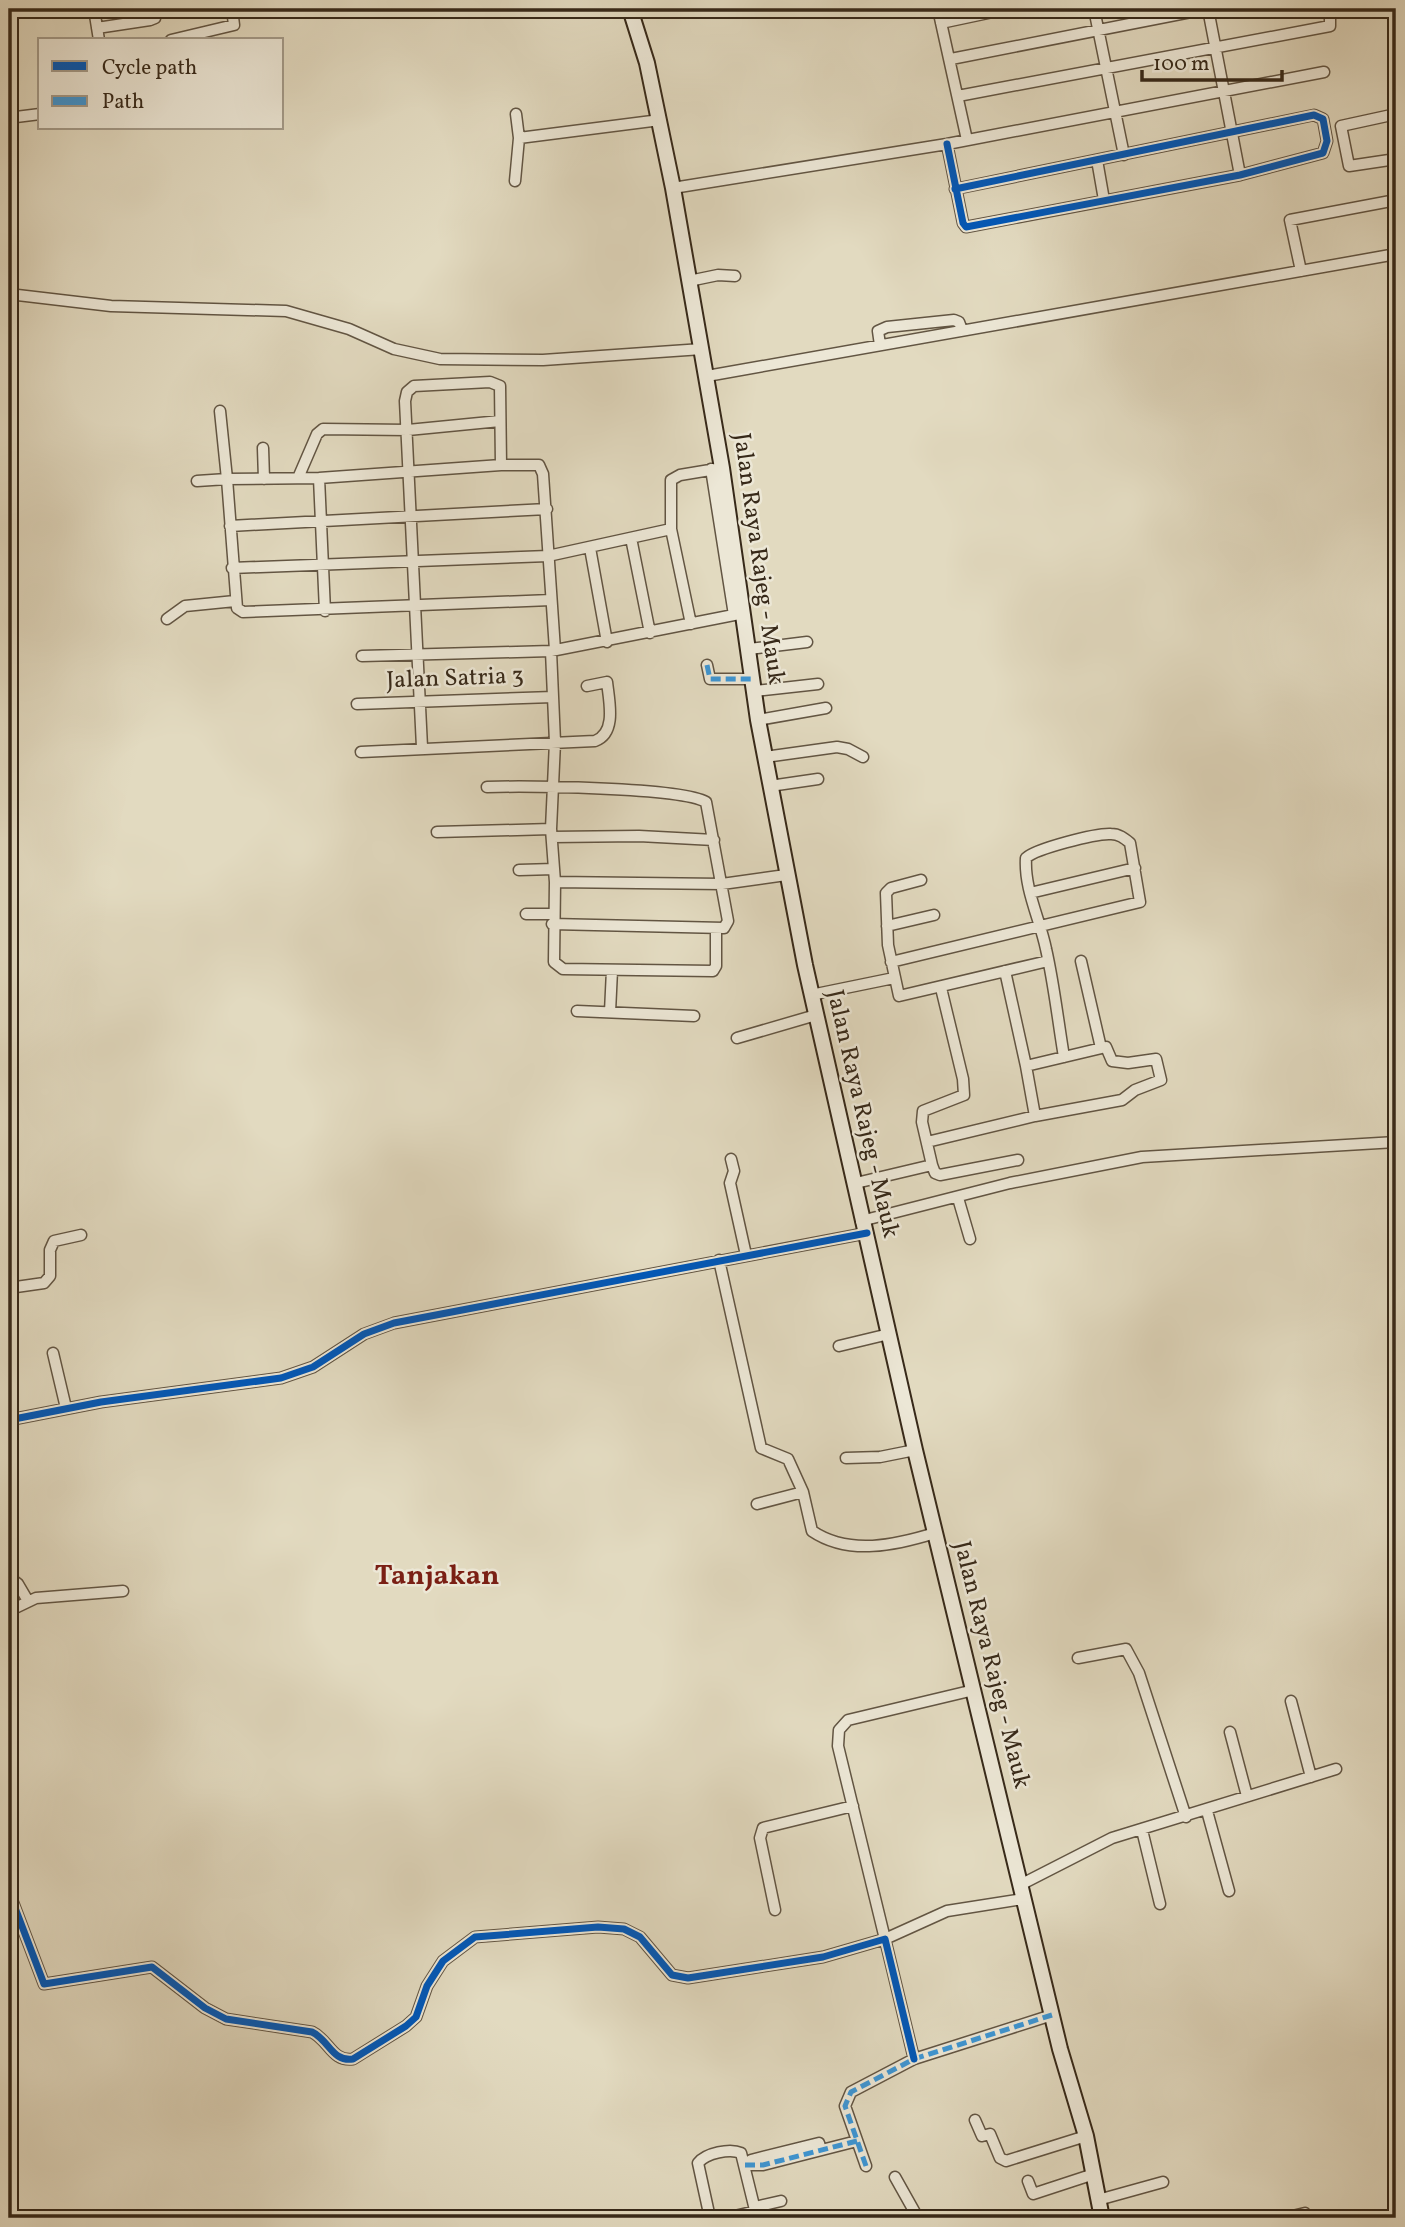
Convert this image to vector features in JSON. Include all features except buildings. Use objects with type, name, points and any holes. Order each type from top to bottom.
[{"type":"main road","name":"Jalan Raya Rajeg - Mauk","points":[[630,9],[647,63],[673,188],[707,376],[716,469],[739,614],[749,649],[758,720],[811,995],[915,1450],[1021,1892],[1076,2111],[1086,2136],[1102,2218]]},
{"type":"street","points":[[94,9],[99,38]]},
{"type":"street","points":[[97,27],[150,20],[155,18],[155,9]]},
{"type":"street","points":[[179,38],[234,24],[232,9]]},
{"type":"street","points":[[938,9],[967,140]]},
{"type":"street","points":[[941,23],[1007,9]]},
{"type":"street","points":[[1094,9],[1124,155]]},
{"type":"street","points":[[951,59],[1207,9],[1240,175]]},
{"type":"street","points":[[958,96],[1330,26],[1330,9]]},
{"type":"street","points":[[673,188],[947,145],[1324,72]]},
{"type":"street","points":[[16,117],[38,114]]},
{"type":"street","points":[[515,181],[519,138],[516,114]]},
{"type":"street","points":[[1396,114],[1341,126],[1349,166],[1396,159]]},
{"type":"street","points":[[947,145],[955,189],[963,223],[967,227],[1240,175],[1323,153],[1326,136],[1323,119],[1318,115],[955,189]]},
{"type":"street","points":[[519,138],[660,120]]},
{"type":"street","points":[[1097,160],[1104,200]]},
{"type":"street","points":[[1301,271],[1290,219],[1396,200]]},
{"type":"street","points":[[707,376],[1396,254]]},
{"type":"street","points":[[689,281],[718,275],[735,276]]},
{"type":"street","points":[[9,294],[139,308],[286,311],[349,329],[394,349],[440,359],[543,360],[702,349]]},
{"type":"street","points":[[880,345],[878,331],[887,327],[954,320],[959,321],[962,330]]},
{"type":"street","points":[[422,747],[407,392],[421,385],[496,383],[501,389],[501,465]]},
{"type":"street","points":[[220,411],[235,601],[237,608],[243,612],[325,611],[551,600]]},
{"type":"street","points":[[298,478],[317,434],[323,429],[408,430],[500,421]]},
{"type":"street","points":[[262,447],[264,479]]},
{"type":"street","points":[[197,481],[319,478],[501,465],[539,465],[543,474],[547,509],[553,650],[555,742],[554,789],[552,833],[555,882],[552,954],[556,965],[563,969],[713,971],[721,928],[722,884],[708,808],[703,800],[646,793],[554,789],[534,785],[486,787]]},
{"type":"street","points":[[691,624],[671,529],[671,480],[680,475],[716,469]]},
{"type":"street","points":[[319,478],[325,611]]},
{"type":"street","points":[[230,526],[547,509]]},
{"type":"street","points":[[232,568],[548,556],[671,529]]},
{"type":"street","points":[[631,538],[650,633]]},
{"type":"street","points":[[590,548],[607,642]]},
{"type":"street","points":[[167,619],[185,606],[235,601]]},
{"type":"street","points":[[362,656],[553,650],[607,642],[739,614]]},
{"type":"street","points":[[749,649],[807,642]]},
{"type":"street","points":[[707,665],[709,679],[754,685],[818,684]]},
{"type":"street","points":[[361,752],[422,747],[595,741],[608,732],[607,682],[587,686]]},
{"type":"street","name":"Jalan Satria 3","points":[[358,704],[553,697]]},
{"type":"street","points":[[758,720],[826,708]]},
{"type":"street","points":[[765,757],[837,747],[863,757]]},
{"type":"street","points":[[771,786],[818,779]]},
{"type":"street","points":[[437,832],[552,833],[714,840]]},
{"type":"street","points":[[891,962],[1040,925],[1140,902],[1130,843],[1119,835],[1101,835],[1030,854],[1026,865],[1030,893],[1040,925],[1048,961],[1064,1057]]},
{"type":"street","points":[[519,870],[554,869]]},
{"type":"street","points":[[1030,893],[1135,869]]},
{"type":"street","points":[[555,882],[722,884],[786,876]]},
{"type":"street","points":[[921,880],[887,890],[891,962],[899,996],[1048,961]]},
{"type":"street","points":[[526,914],[552,919],[721,928]]},
{"type":"street","points":[[887,926],[934,915]]},
{"type":"street","points":[[1081,961],[1101,1048]]},
{"type":"street","points":[[610,1012],[612,970]]},
{"type":"street","points":[[1005,971],[1035,1116]]},
{"type":"street","points":[[811,995],[894,978]]},
{"type":"street","points":[[941,988],[965,1091],[960,1098],[932,1105],[923,1111],[922,1122],[935,1173],[940,1175],[1018,1160]]},
{"type":"street","points":[[577,1011],[694,1016]]},
{"type":"street","points":[[737,1038],[816,1015]]},
{"type":"street","points":[[927,1142],[1035,1116],[1122,1101],[1135,1090],[1161,1080],[1158,1060],[1112,1061],[1108,1049],[1101,1048],[1026,1066]]},
{"type":"street","points":[[9,1420],[66,1408],[281,1378],[313,1367],[364,1334],[394,1323],[605,1285],[746,1255],[864,1228],[1010,1183],[1142,1157],[1396,1142]]},
{"type":"street","points":[[731,1159],[733,1171],[730,1183],[746,1255]]},
{"type":"street","points":[[856,1183],[932,1165]]},
{"type":"street","points":[[958,1198],[970,1238]]},
{"type":"street","points":[[9,1288],[44,1283],[50,1276],[51,1245],[58,1239],[81,1235]]},
{"type":"street","points":[[719,1259],[761,1448],[788,1459],[803,1492],[812,1531],[832,1541],[885,1545],[935,1533]]},
{"type":"street","points":[[839,1346],[889,1334]]},
{"type":"street","points":[[53,1353],[66,1408]]},
{"type":"street","points":[[846,1458],[890,1456],[915,1450]]},
{"type":"street","points":[[757,1504],[803,1492]]},
{"type":"street","points":[[9,1577],[18,1584],[28,1601]]},
{"type":"street","points":[[9,1611],[22,1607],[28,1601],[123,1591]]},
{"type":"street","points":[[1078,1658],[1126,1649],[1129,1651],[1139,1672],[1186,1817]]},
{"type":"street","points":[[914,2059],[838,1745],[842,1725],[848,1720],[974,1690]]},
{"type":"street","points":[[1291,1702],[1311,1777]]},
{"type":"street","points":[[1230,1732],[1247,1796]]},
{"type":"street","points":[[9,1892],[44,1984],[152,1967],[205,2008],[226,2019],[312,2032],[320,2035],[334,2054],[345,2060],[354,2059],[406,2026],[415,2017],[426,1986],[443,1961],[475,1937],[598,1927],[624,1929],[640,1937],[672,1975],[688,1978],[823,1957],[885,1939],[947,1911],[1021,1892],[1091,1846],[1336,1769]]},
{"type":"street","points":[[775,1909],[760,1838],[763,1828],[853,1806]]},
{"type":"street","points":[[1207,1811],[1229,1891]]},
{"type":"street","points":[[1142,1830],[1160,1904]]},
{"type":"street","points":[[866,2166],[845,2106],[851,2092],[914,2059],[1052,2015]]},
{"type":"street","points":[[975,2120],[982,2136],[990,2134],[1000,2158],[1006,2161],[1086,2136]]},
{"type":"street","points":[[745,2165],[751,2160],[820,2143],[821,2150],[857,2141]]},
{"type":"street","points":[[710,2218],[698,2168],[700,2160],[734,2150],[741,2153],[756,2212]]},
{"type":"street","points":[[1028,2181],[1033,2194],[1094,2174]]},
{"type":"street","points":[[895,2177],[918,2218]]},
{"type":"street","points":[[1098,2200],[1163,2182]]},
{"type":"street","points":[[726,2218],[756,2212],[781,2201]]},
{"type":"street","points":[[1283,2218],[1304,2213]]},
{"type":"marked path","points":[[707,665],[710,679],[753,679]]},
{"type":"marked path","points":[[866,2166],[845,2106],[851,2092],[914,2059],[1052,2015]]},
{"type":"marked path","points":[[745,2165],[763,2165],[857,2141]]},
{"type":"cycle path","points":[[947,144],[963,223],[966,227],[1240,175],[1323,153],[1327,141],[1323,119],[1314,115],[955,189]]},
{"type":"cycle path","points":[[9,1420],[101,1402],[281,1378],[313,1367],[364,1334],[394,1323],[867,1233]]},
{"type":"cycle path","points":[[9,1892],[44,1984],[152,1967],[205,2008],[226,2019],[312,2032],[335,2054],[346,2059],[353,2059],[416,2017],[427,1986],[443,1961],[475,1937],[598,1927],[624,1929],[640,1937],[672,1975],[688,1978],[823,1957],[885,1939],[914,2059]]},
{"type":"district","name":"Tanjakan","points":[[437,1576]]}]
